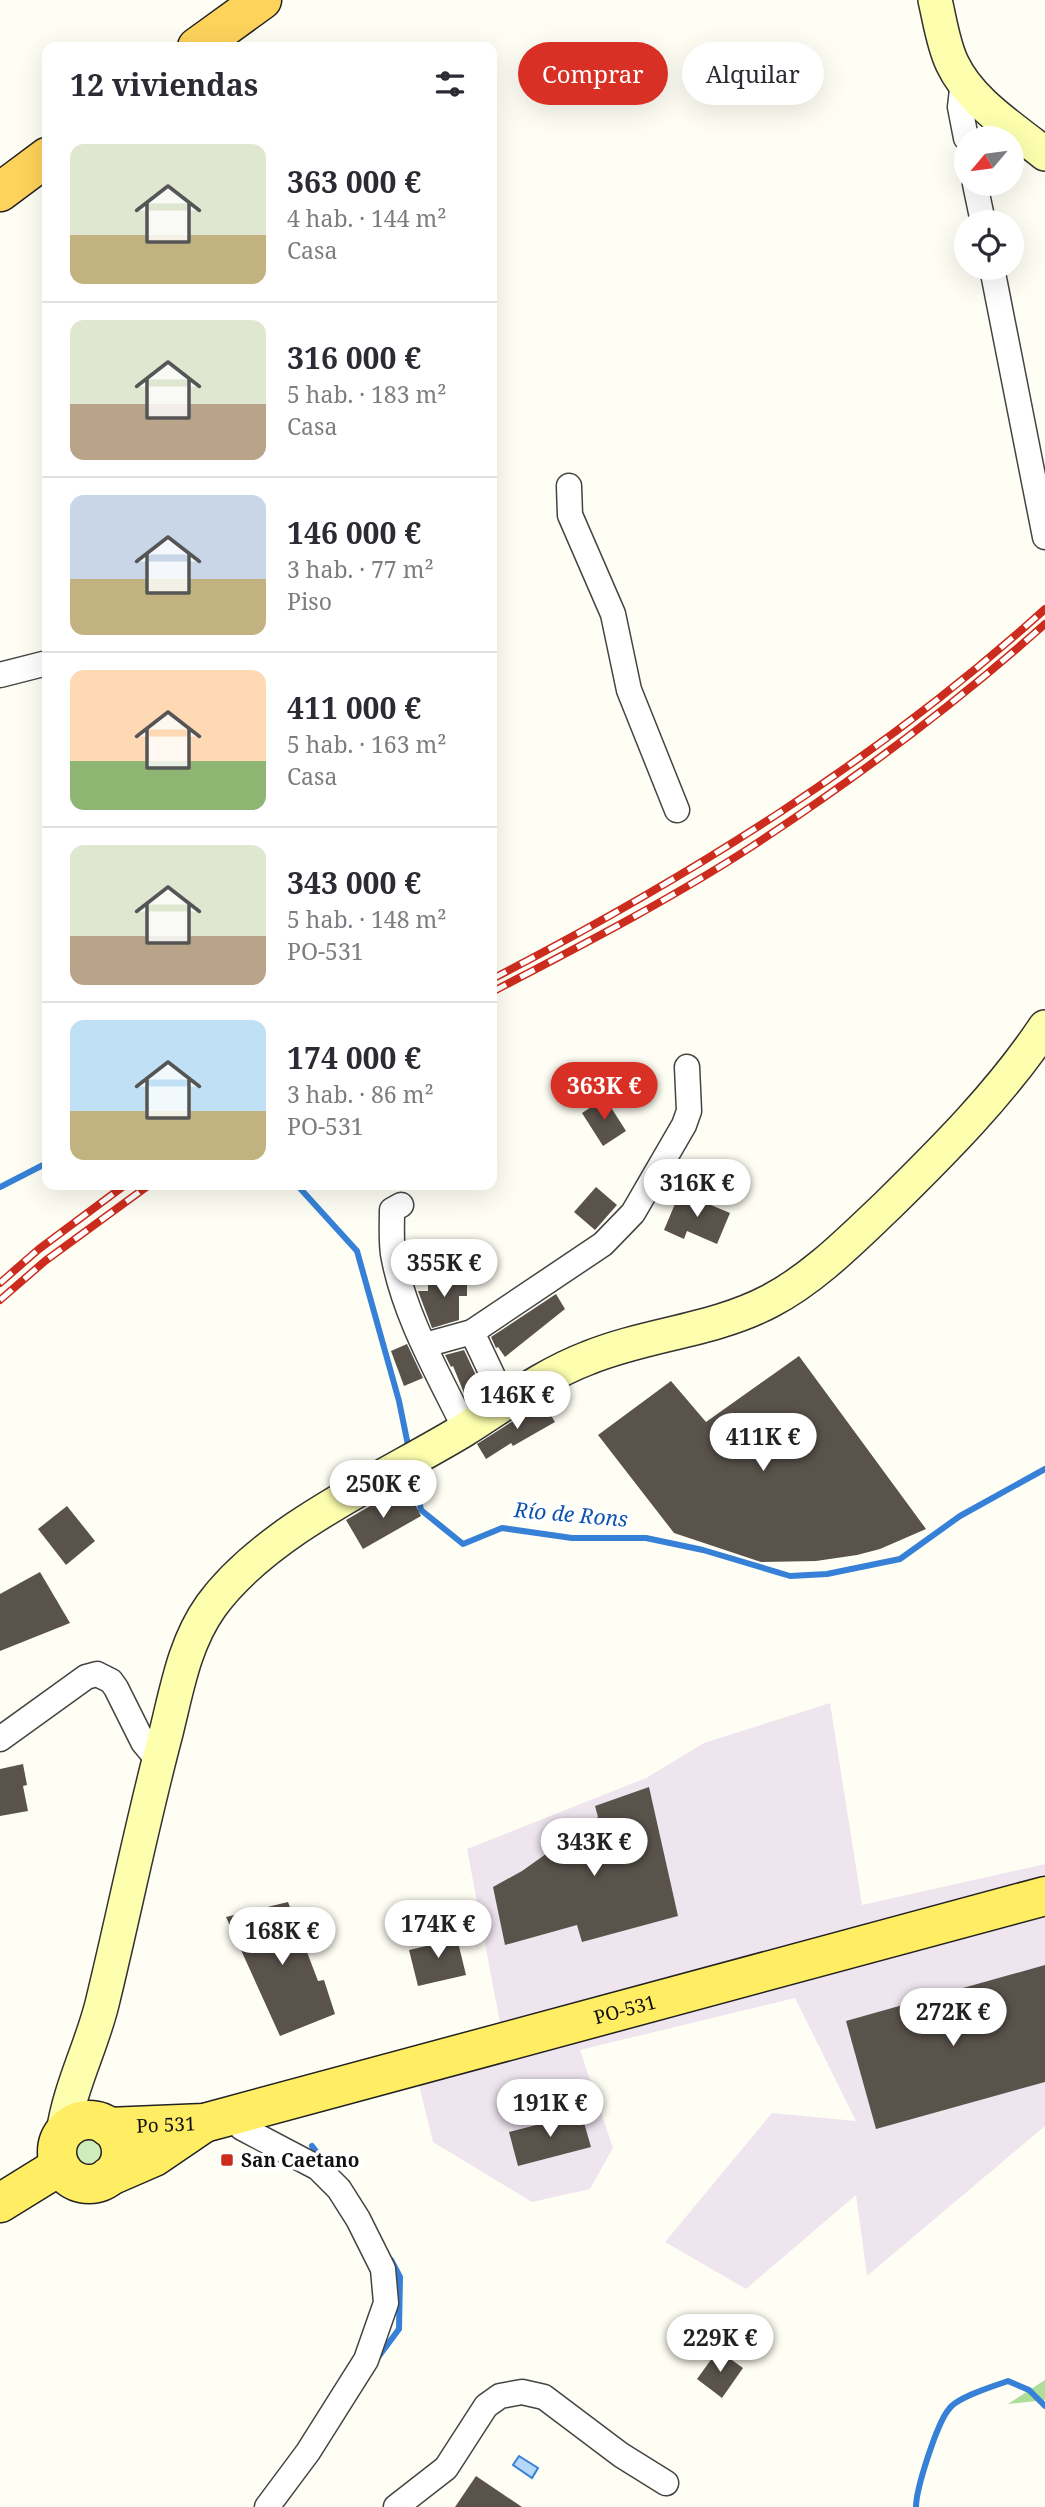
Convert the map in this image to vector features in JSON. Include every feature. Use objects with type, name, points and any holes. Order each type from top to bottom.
[{"type":"highway","points":[[204,42],[257,3]]},
{"type":"highway","points":[[0,192],[42,161]]},
{"type":"main road","points":[[936,0],[945,46],[963,81],[974,94],[1045,154]]},
{"type":"main road","points":[[103,2138],[89,2100],[96,2026],[185,1658],[193,1635],[221,1594],[263,1552],[327,1510],[543,1380],[590,1357],[719,1322],[774,1299],[803,1280],[849,1242],[922,1171],[1024,1058],[1045,1027]]},
{"type":"main road","name":"PO-531","points":[[204,2123],[1045,1896]]},
{"type":"main road","name":"Po 531","points":[[103,2138],[204,2123]]},
{"type":"main road","points":[[103,2138],[118,2141],[120,2152],[116,2169],[96,2183],[83,2184],[71,2178],[103,2138]]},
{"type":"main road","name":"PO-531","points":[[0,2203],[103,2138]]},
{"type":"street","points":[[963,81],[960,107],[964,126]]},
{"type":"street","points":[[994,280],[1045,537]]},
{"type":"street","points":[[569,486],[570,515],[613,614],[629,690],[677,810]]},
{"type":"street","points":[[0,674],[42,664]]},
{"type":"street","points":[[425,1345],[472,1332],[603,1244],[633,1213],[684,1125],[689,1111],[687,1067]]},
{"type":"street","points":[[401,1205],[392,1210],[393,1252],[414,1324],[465,1429]]},
{"type":"street","points":[[472,1332],[506,1404]]},
{"type":"street","points":[[0,1739],[86,1677],[97,1674],[111,1681],[143,1742],[159,1760]]},
{"type":"street","name":"PO-531","points":[[103,2138],[698,1973],[1045,1881]]},
{"type":"street","name":"PO-531","points":[[103,2138],[242,2128],[717,1994],[816,1973],[1045,1911]]},
{"type":"street","points":[[242,2128],[318,2168],[339,2189],[383,2269],[386,2303],[366,2360],[308,2452],[267,2507]]},
{"type":"street","points":[[396,2507],[446,2468],[486,2406],[500,2396],[522,2392],[544,2397],[621,2455],[666,2483]]},
{"type":"shaded area","points":[[830,1703],[862,1905],[1045,1864],[1045,2126],[867,2276],[856,2195],[746,2289],[665,2242],[772,2113],[856,2121],[795,1998],[580,2050],[613,2148],[590,2189],[532,2202],[433,2142],[411,2053],[501,2028],[467,1849],[646,1778],[704,1743]]},
{"type":"green space","points":[[89,2139],[99,2143],[103,2153],[99,2163],[89,2167],[79,2163],[75,2153],[79,2143]]},
{"type":"green space","points":[[1045,2380],[1045,2400],[1008,2404]]},
{"type":"water","points":[[519,2456],[538,2468],[532,2478],[513,2465]]},
{"type":"building","points":[[605,1098],[626,1131],[603,1146],[582,1113]]},
{"type":"building","points":[[596,1187],[617,1205],[595,1230],[574,1212]]},
{"type":"building","points":[[680,1192],[730,1213],[717,1244],[687,1231],[684,1239],[664,1230]]},
{"type":"building","points":[[467,1274],[467,1296],[459,1296],[459,1320],[432,1328],[418,1291],[428,1291],[428,1279],[452,1279],[452,1275]]},
{"type":"building","points":[[556,1294],[565,1309],[505,1357],[498,1347],[496,1348],[491,1337]]},
{"type":"building","points":[[407,1344],[423,1378],[404,1386],[391,1351]]},
{"type":"building","points":[[464,1350],[481,1386],[464,1393],[453,1366],[451,1367],[445,1355]]},
{"type":"building","points":[[799,1356],[926,1529],[880,1549],[857,1555],[816,1561],[761,1562],[674,1533],[598,1435],[671,1381],[706,1422]]},
{"type":"building","points":[[543,1402],[555,1422],[513,1446],[511,1443],[486,1459],[477,1444]]},
{"type":"building","points":[[410,1494],[421,1516],[363,1549],[346,1520],[377,1502],[381,1509]]},
{"type":"building","points":[[67,1506],[95,1541],[66,1565],[38,1529]]},
{"type":"building","points":[[40,1572],[70,1623],[0,1651],[0,1594]]},
{"type":"building","points":[[23,1764],[27,1785],[23,1786],[28,1811],[0,1816],[0,1769]]},
{"type":"building","points":[[649,1787],[678,1916],[582,1942],[577,1925],[505,1945],[493,1887],[522,1871],[598,1817],[595,1806]]},
{"type":"building","points":[[288,1902],[318,1981],[324,1980],[335,2014],[280,2036],[226,1917]]},
{"type":"building","points":[[455,1930],[466,1975],[418,1986],[409,1950],[435,1944],[433,1935]]},
{"type":"building","points":[[1045,1965],[1045,2082],[876,2129],[846,2021]]},
{"type":"building","points":[[567,2112],[568,2116],[581,2112],[591,2147],[518,2166],[509,2132],[548,2122],[547,2117]]},
{"type":"building","points":[[718,2350],[743,2368],[722,2398],[697,2379]]},
{"type":"building","points":[[476,2476],[522,2507],[455,2507]]},
{"type":"waterway","name":"Río de Rons","points":[[0,1187],[42,1166]]},
{"type":"waterway","name":"Río de Rons","points":[[302,1190],[357,1251],[399,1401],[409,1450]]},
{"type":"waterway","name":"Río de Rons","points":[[413,1471],[421,1510],[463,1544],[502,1528],[572,1538],[646,1538],[703,1550],[790,1576],[827,1574],[900,1559],[960,1516],[1045,1469]]},
{"type":"waterway","points":[[312,2146],[322,2159]]},
{"type":"waterway","points":[[379,2356],[399,2329],[400,2277],[391,2260]]},
{"type":"waterway","points":[[916,2507],[919,2486],[933,2441],[944,2416],[953,2405],[976,2392],[1008,2381],[1029,2390],[1045,2406]]},
{"type":"railway","points":[[497,976],[639,899],[780,812],[916,716],[982,664],[1045,609]]},
{"type":"railway","points":[[497,989],[654,906],[787,823],[938,714],[1045,624]]},
{"type":"railway","points":[[0,1283],[39,1249],[118,1190]]},
{"type":"railway","points":[[0,1300],[45,1261],[142,1190]]},
{"type":"place","name":"San Caetano","points":[[227,2160]]}]
